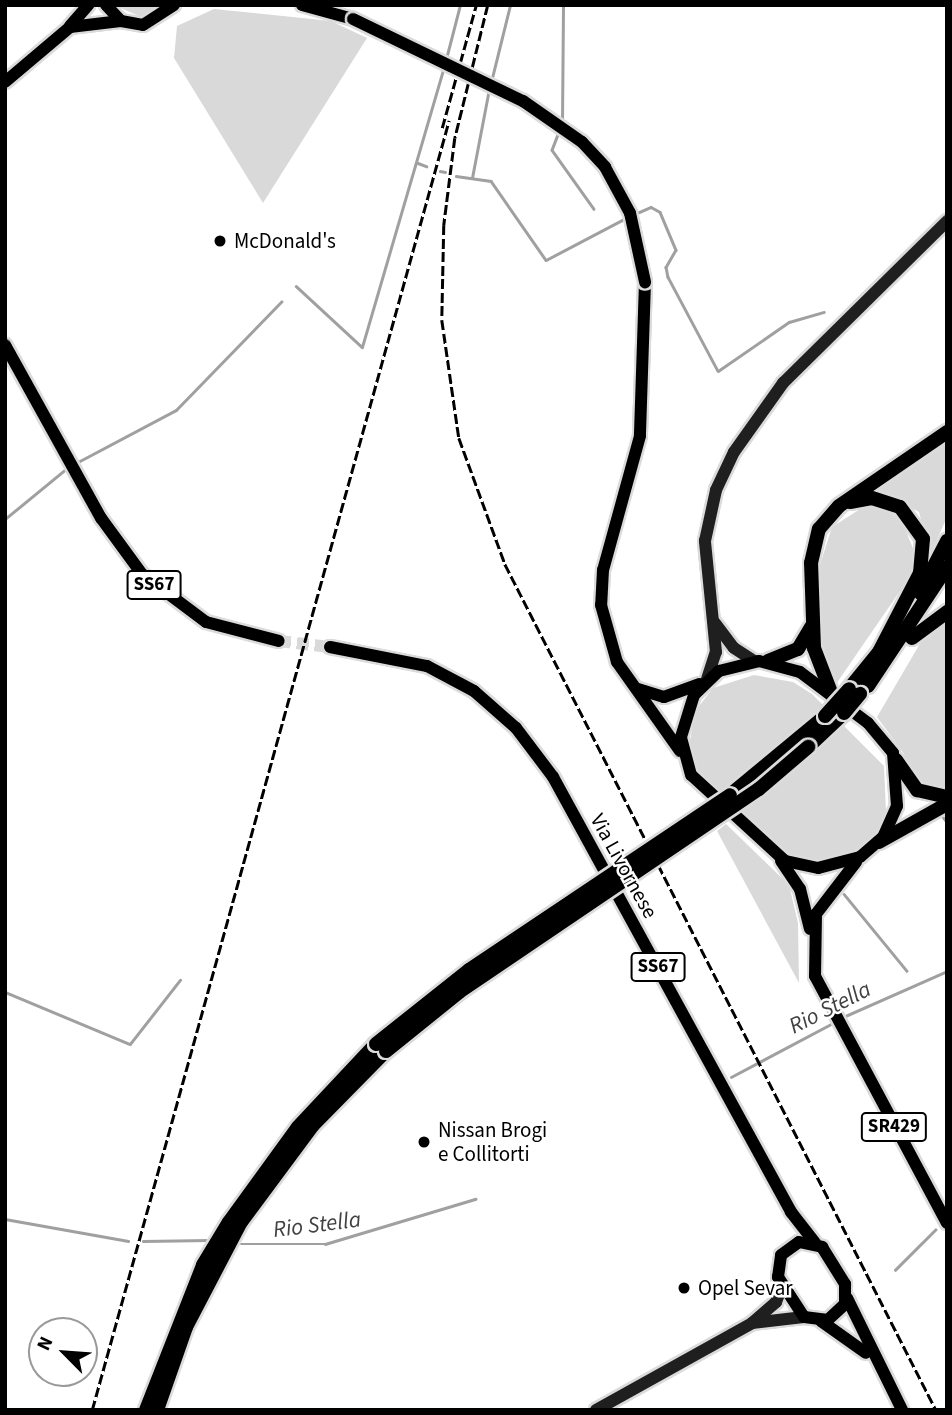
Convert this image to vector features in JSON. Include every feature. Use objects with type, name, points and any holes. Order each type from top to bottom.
[{"type":"highway","points":[[832,695],[817,664],[814,544],[825,519],[947,432]]},
{"type":"highway","points":[[842,505],[887,501],[907,512],[923,540],[920,573],[859,690]]},
{"type":"highway","points":[[878,654],[947,541]]},
{"type":"highway","points":[[157,1410],[186,1327],[241,1222],[313,1125],[381,1047],[759,789],[844,713],[947,567]]},
{"type":"highway","points":[[145,1410],[203,1265],[229,1222],[298,1127],[381,1047],[469,970],[730,795],[859,690],[926,624],[947,612]]},
{"type":"highway","points":[[761,661],[803,646],[814,615]]},
{"type":"highway","points":[[896,760],[917,790],[947,797]]},
{"type":"highway","points":[[879,842],[947,804]]},
{"type":"main road","points":[[5,82],[70,27],[88,5]]},
{"type":"main road","points":[[106,5],[121,20]]},
{"type":"main road","points":[[70,27],[121,20],[143,25],[171,9],[186,5]]},
{"type":"main road","points":[[302,5],[353,19],[523,101],[582,142],[622,196],[645,282],[640,436],[600,586],[609,645],[684,757],[701,789],[776,855],[818,868],[868,852],[879,842],[899,798],[896,760],[875,729],[832,695],[793,668],[761,661],[734,648],[714,621]]},
{"type":"main road","points":[[684,757],[681,724],[705,681],[716,652],[714,621],[703,572],[708,524],[744,435],[803,362],[947,221]]},
{"type":"main road","name":"SS67","points":[[5,345],[113,538],[159,590],[214,625],[279,642]]},
{"type":"main road","name":"Via Livornese","points":[[330,646],[427,666],[474,691],[516,728],[553,777],[791,1212],[814,1243],[831,1259],[876,1362],[902,1410]]},
{"type":"main road","points":[[634,686],[664,697],[761,661]]},
{"type":"main road","name":"SR429","points":[[811,937],[829,890],[868,852]]},
{"type":"main road","name":"SR429","points":[[776,855],[800,889],[811,937],[815,976],[842,1031],[947,1223]]},
{"type":"main road","points":[[752,1323],[804,1317],[782,1286],[778,1263],[786,1249],[791,1212]]},
{"type":"main road","points":[[786,1249],[814,1243]]},
{"type":"main road","points":[[596,1410],[752,1323],[776,1302],[782,1286]]},
{"type":"main road","points":[[821,1321],[838,1314],[846,1298]]},
{"type":"main road","name":"Via Livornese","points":[[804,1317],[821,1321],[876,1362]]},
{"type":"shaded area","points":[[114,5],[166,5],[143,18]]},
{"type":"shaded area","points":[[214,9],[331,21],[367,38],[263,203],[174,58],[177,26]]},
{"type":"shaded area","points":[[947,441],[947,517],[930,555],[919,512],[884,493],[868,493]]},
{"type":"shaded area","points":[[865,506],[885,509],[902,521],[914,551],[911,575],[834,687],[823,671],[817,574],[832,527]]},
{"type":"shaded area","points":[[947,622],[947,792],[927,790],[908,773],[904,754],[877,717],[925,635]]},
{"type":"shaded area","points":[[754,675],[793,682],[812,694],[884,766],[886,812],[878,831],[855,852],[834,861],[793,857],[699,774],[689,745],[696,710],[713,688]]},
{"type":"shaded area","points":[[726,824],[789,885],[798,923],[799,983],[717,831]]},
{"type":"waterway","points":[[446,59],[460,5]]},
{"type":"waterway","points":[[491,82],[510,5]]},
{"type":"waterway","points":[[562,122],[563,5]]},
{"type":"waterway","points":[[296,286],[362,347],[444,66]]},
{"type":"waterway","points":[[472,178],[489,89]]},
{"type":"waterway","points":[[559,132],[552,150],[594,209]]},
{"type":"waterway","points":[[418,163],[426,166]]},
{"type":"waterway","points":[[440,171],[445,172]]},
{"type":"waterway","points":[[456,176],[491,181],[546,260],[626,218]]},
{"type":"waterway","points":[[635,214],[651,207],[660,212],[676,250],[666,267],[668,277],[718,371],[789,322],[824,312]]},
{"type":"waterway","points":[[76,463],[176,410],[281,302]]},
{"type":"waterway","points":[[5,519],[67,468]]},
{"type":"waterway","points":[[943,817],[947,822]]},
{"type":"waterway","points":[[844,894],[907,971]]},
{"type":"waterway","name":"Rio Stella","points":[[841,1018],[947,971]]},
{"type":"waterway","points":[[5,992],[130,1044],[180,980]]},
{"type":"waterway","name":"Rio Stella","points":[[731,1077],[835,1022]]},
{"type":"waterway","name":"Rio Stella","points":[[241,1244],[325,1244],[475,1199]]},
{"type":"waterway","name":"Rio Stella","points":[[5,1219],[128,1241]]},
{"type":"waterway","points":[[895,1270],[935,1230]]},
{"type":"waterway","name":"Rio Stella","points":[[143,1241],[210,1240]]},
{"type":"tunnel","points":[[279,641],[330,647]]},
{"type":"railway","points":[[442,128],[476,5]]},
{"type":"railway","points":[[488,5],[455,138],[444,225],[442,320],[459,438],[505,564],[936,1410]]},
{"type":"railway","points":[[92,1410],[449,120]]},
{"type":"place","name":"McDonald's","points":[[220,241]]},
{"type":"place","name":"Nissan Brogi e Collitorti","points":[[424,1142]]},
{"type":"place","name":"Opel Sevar","points":[[684,1288]]}]
